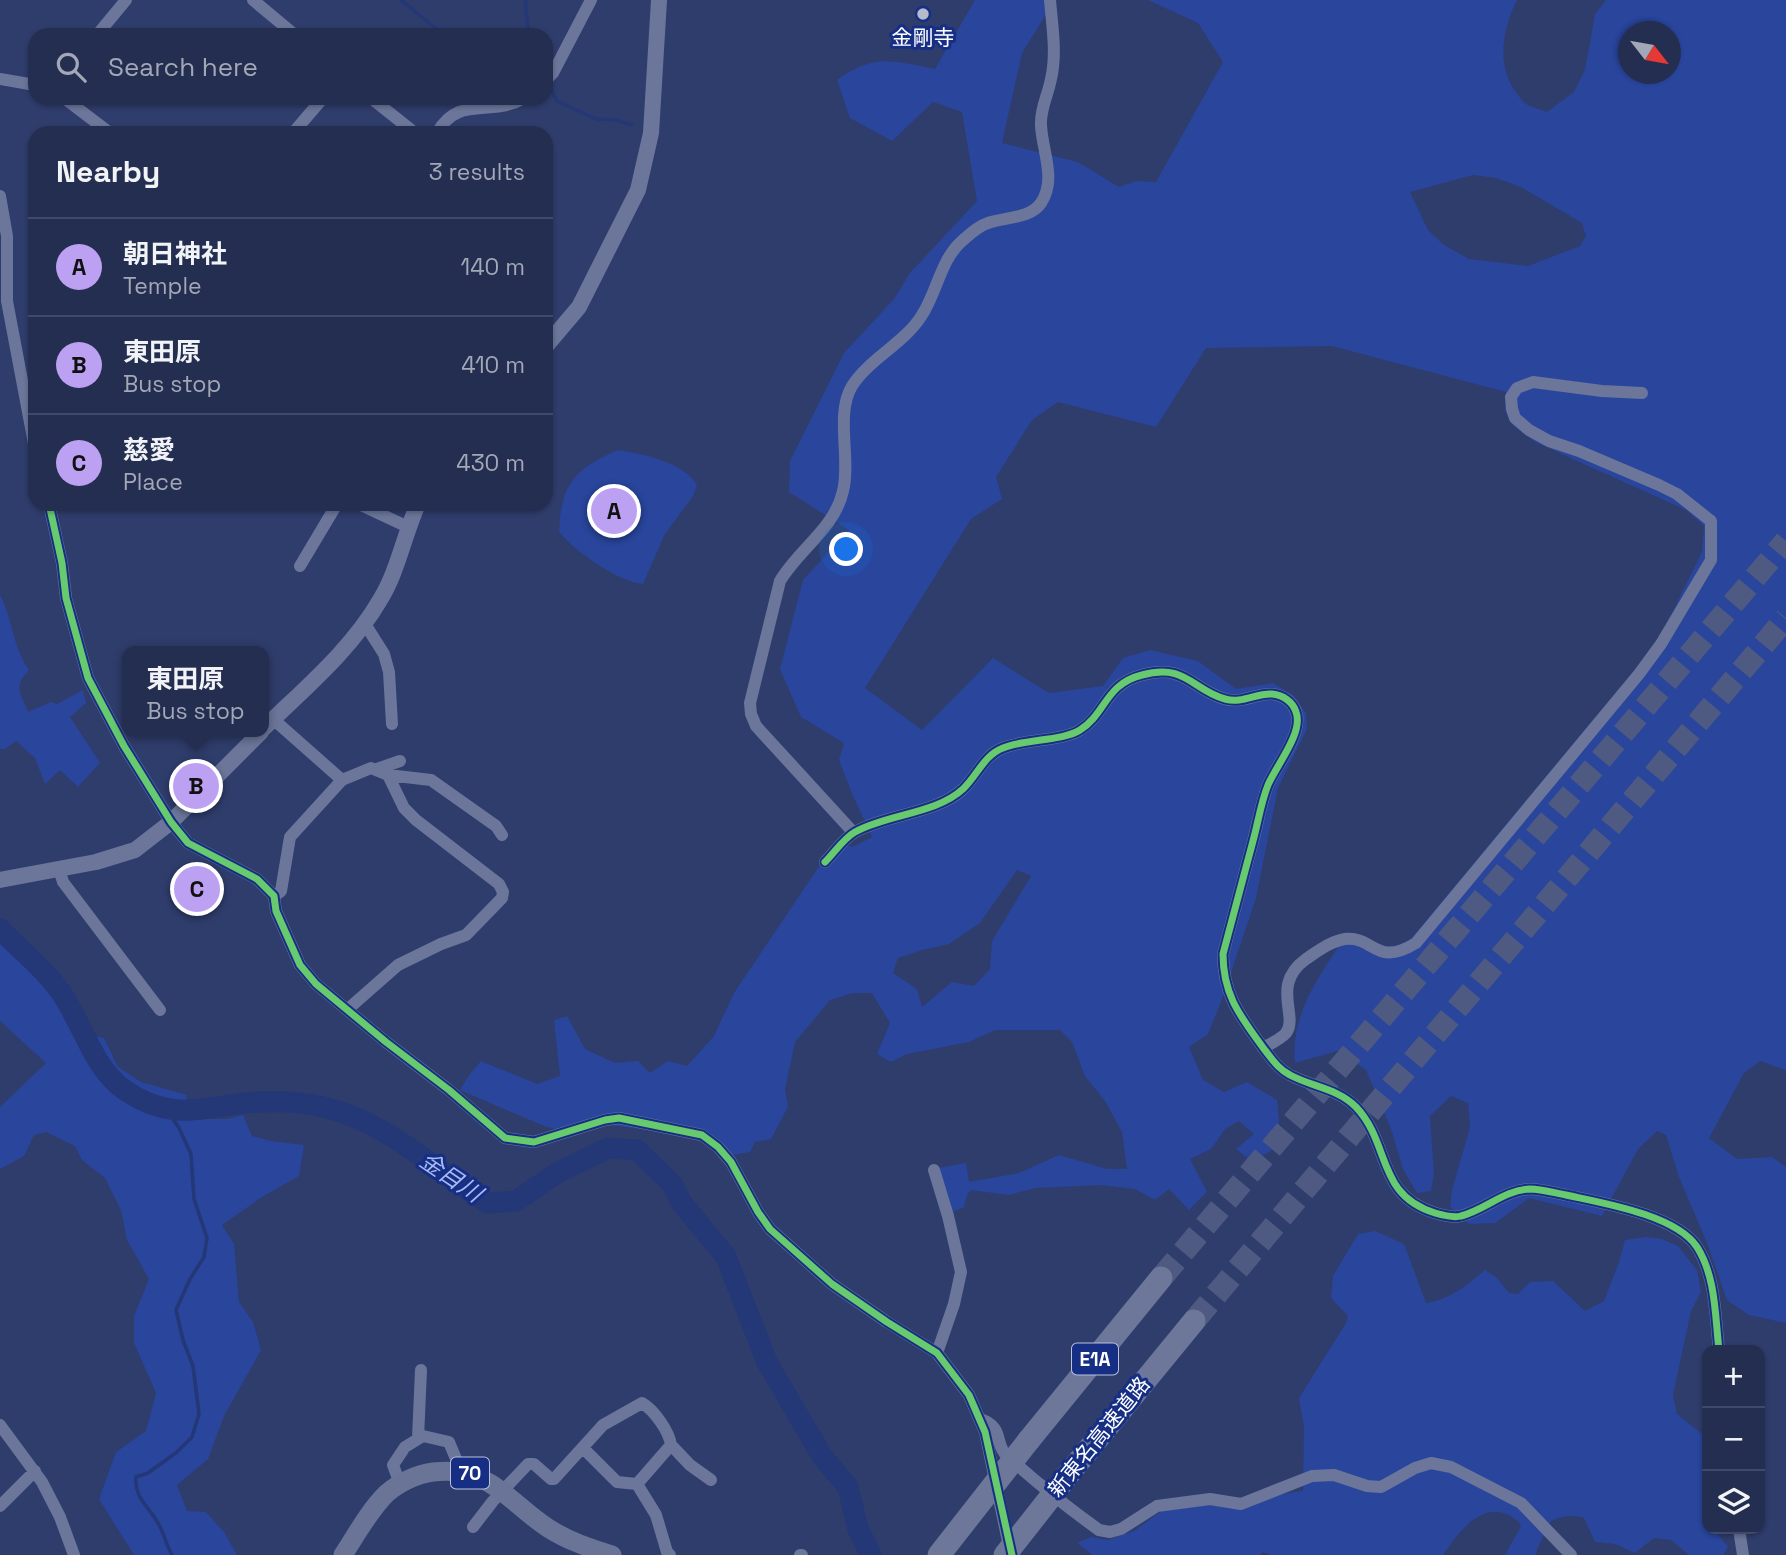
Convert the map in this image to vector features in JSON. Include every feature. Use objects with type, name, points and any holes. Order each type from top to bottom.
[{"type":"highway","name":"E1A","points":[[939,1555],[1161,1278]]},
{"type":"highway","name":"新東名高速道路","points":[[1005,1555],[1195,1321]]},
{"type":"main road","name":"70","points":[[343,1555],[386,1494],[400,1484],[425,1473],[448,1470],[472,1473],[490,1482],[547,1528],[612,1555]]},
{"type":"street","points":[[103,28],[126,0]]},
{"type":"street","points":[[253,0],[287,28]]},
{"type":"street","points":[[553,73],[591,0]]},
{"type":"street","points":[[553,333],[579,307],[638,190],[651,133],[659,0]]},
{"type":"street","points":[[853,832],[756,726],[750,703],[780,581],[834,513],[844,490],[846,397],[854,383],[919,320],[959,243],[988,223],[1025,215],[1039,206],[1047,192],[1048,173],[1041,112],[1052,77],[1050,0]]},
{"type":"street","points":[[0,79],[28,84]]},
{"type":"street","points":[[73,105],[101,126]]},
{"type":"street","points":[[299,126],[317,105]]},
{"type":"street","points":[[380,105],[406,126]]},
{"type":"street","points":[[441,126],[454,113],[471,108],[502,108],[509,105]]},
{"type":"street","points":[[0,197],[7,236],[7,301],[28,412]]},
{"type":"street","points":[[1263,1048],[1286,1034],[1290,1024],[1286,1006],[1287,988],[1303,961],[1344,939],[1353,939],[1388,954],[1416,943],[1639,674],[1661,644],[1711,560],[1711,521],[1677,495],[1549,441],[1529,430],[1515,418],[1511,409],[1511,397],[1517,388],[1533,382],[1642,393]]},
{"type":"street","points":[[51,511],[62,563],[66,598],[88,678],[124,746],[171,822],[188,843],[257,879],[274,896],[276,911],[300,965],[316,984],[505,1138],[534,1142],[604,1120],[619,1118],[702,1135],[718,1147],[731,1162],[770,1229],[832,1284],[937,1353],[969,1395],[981,1419],[1012,1555]]},
{"type":"street","points":[[300,566],[333,511]]},
{"type":"street","points":[[374,511],[408,527]]},
{"type":"street","points":[[269,723],[343,650],[365,624],[382,598],[415,511]]},
{"type":"street","points":[[365,624],[384,654],[389,672],[392,724]]},
{"type":"street","points":[[825,862],[853,832],[948,800],[963,789],[991,754],[1003,747],[1078,732],[1088,724],[1109,694],[1124,682],[1140,675],[1172,673],[1190,679],[1226,699],[1237,701],[1266,694],[1284,698],[1296,711],[1296,731],[1268,786],[1223,954],[1223,971],[1242,1021],[1276,1065],[1290,1075],[1338,1093],[1355,1107],[1369,1124],[1396,1188],[1419,1207],[1438,1214],[1460,1217],[1510,1194],[1530,1189],[1597,1202],[1651,1217],[1676,1229],[1696,1245],[1707,1266],[1718,1345]]},
{"type":"street","points":[[269,728],[342,780]]},
{"type":"street","points":[[0,880],[96,862],[135,850],[171,822],[255,737]]},
{"type":"street","points":[[383,772],[400,761]]},
{"type":"street","points":[[274,896],[281,891],[290,837],[342,780],[371,768],[431,780],[495,826],[502,835]]},
{"type":"street","points":[[348,1009],[398,965],[466,935],[502,898],[503,892],[499,884],[404,808],[383,772]]},
{"type":"street","points":[[59,869],[63,882],[160,1010]]},
{"type":"street","points":[[934,1170],[961,1272],[954,1304],[937,1353]]},
{"type":"street","points":[[418,1438],[422,1370]]},
{"type":"street","points":[[473,1527],[502,1492],[532,1463],[554,1479],[603,1425],[642,1403],[649,1407],[670,1437],[671,1445],[690,1465],[711,1480]]},
{"type":"street","points":[[981,1419],[992,1423],[997,1430],[1005,1454],[1099,1530],[1121,1530],[1157,1506],[1210,1499],[1241,1504],[1312,1476],[1334,1475],[1367,1486],[1381,1487],[1415,1468],[1431,1463],[1451,1466],[1521,1503],[1570,1555]]},
{"type":"street","points":[[0,1425],[35,1471],[60,1517],[74,1555]]},
{"type":"street","points":[[400,1484],[393,1465],[405,1447],[418,1438],[431,1436],[449,1442],[461,1471]]},
{"type":"street","points":[[637,1485],[671,1445]]},
{"type":"street","points":[[583,1448],[617,1482],[637,1485],[656,1516],[670,1555]]},
{"type":"street","points":[[0,1506],[35,1471]]},
{"type":"street","points":[[1740,1534],[1743,1555]]},
{"type":"shaded area","points":[[975,0],[1055,0],[1022,53],[1002,143],[1078,162],[1119,187],[1136,181],[1156,182],[1223,62],[1198,23],[1148,0],[1517,0],[1505,34],[1505,69],[1523,101],[1547,112],[1574,92],[1585,70],[1595,14],[1606,0],[1786,0],[1786,1070],[1760,1061],[1744,1073],[1709,1138],[1737,1159],[1772,1157],[1786,1167],[1786,1323],[1749,1315],[1727,1300],[1679,1177],[1666,1135],[1657,1131],[1638,1149],[1602,1216],[1529,1198],[1495,1223],[1469,1224],[1450,1207],[1452,1190],[1470,1127],[1468,1103],[1451,1096],[1430,1116],[1434,1174],[1431,1191],[1417,1193],[1403,1169],[1391,1129],[1366,1070],[1337,1051],[1295,1063],[1297,1027],[1302,1011],[1318,979],[1346,935],[1385,947],[1410,940],[1657,643],[1702,552],[1704,526],[1686,510],[1535,442],[1512,425],[1505,410],[1506,392],[1332,346],[1206,348],[1156,427],[1058,402],[1032,420],[996,477],[1002,499],[971,519],[865,688],[922,730],[993,658],[1049,693],[1103,686],[1123,658],[1150,650],[1198,661],[1236,689],[1273,683],[1293,695],[1306,713],[1307,729],[1278,788],[1256,898],[1221,1002],[1208,1034],[1189,1047],[1203,1080],[1224,1092],[1247,1082],[1277,1100],[1279,1122],[1276,1148],[1252,1161],[1236,1149],[1254,1134],[1239,1121],[1225,1129],[1211,1149],[1190,1159],[1207,1192],[1189,1210],[1169,1189],[1155,1200],[1135,1189],[1100,1185],[1035,1188],[1009,1195],[971,1190],[964,1207],[952,1212],[938,1168],[966,1163],[969,1182],[1019,1173],[1059,1155],[1107,1169],[1127,1169],[1122,1132],[1105,1101],[1085,1076],[1072,1042],[1060,1030],[995,1030],[969,1042],[907,1054],[891,1062],[877,1054],[890,1023],[872,993],[853,993],[830,1000],[795,1042],[785,1089],[788,1107],[771,1139],[755,1142],[750,1152],[727,1156],[716,1138],[609,1125],[570,1133],[544,1126],[460,1090],[481,1061],[537,1084],[560,1076],[554,1020],[567,1016],[585,1049],[615,1063],[638,1061],[650,1073],[668,1061],[687,1066],[714,1036],[734,993],[836,841],[852,847],[872,837],[839,760],[844,743],[801,717],[780,669],[803,580],[849,530],[789,492],[790,461],[844,353],[894,299],[910,273],[977,201],[962,112],[933,102],[892,141],[850,118],[837,80],[862,66],[884,61],[935,69]],"holes":[[[1473,175],[1496,178],[1521,187],[1582,223],[1586,236],[1580,246],[1528,266],[1469,259],[1444,245],[1428,230],[1410,192]],[[1017,870],[1031,876],[992,941],[990,969],[974,986],[952,982],[922,1007],[917,989],[893,973],[898,958],[949,944],[980,923]]]},
{"type":"shaded area","points":[[618,450],[673,465],[683,470],[697,485],[693,496],[665,534],[643,584],[621,577],[598,564],[559,532],[563,501],[573,480],[591,464]]},
{"type":"shaded area","points":[[0,595],[19,651],[29,670],[20,685],[28,712],[51,702],[57,704],[83,690],[86,703],[70,717],[100,763],[78,787],[60,770],[45,784],[35,758],[16,741],[5,749],[0,749]]},
{"type":"shaded area","points":[[0,939],[43,975],[64,1003],[80,1033],[104,1038],[118,1067],[141,1082],[187,1095],[184,1119],[227,1119],[243,1115],[252,1136],[304,1145],[299,1176],[262,1197],[222,1225],[234,1244],[239,1302],[253,1322],[261,1350],[224,1416],[208,1459],[177,1485],[187,1511],[206,1512],[224,1532],[237,1555],[134,1555],[99,1499],[116,1452],[146,1431],[156,1393],[134,1343],[134,1316],[149,1279],[127,1240],[121,1210],[105,1178],[82,1160],[75,1146],[46,1132],[34,1135],[24,1156],[0,1169],[0,1107],[46,1063],[0,1021]]},
{"type":"shaded area","points":[[1375,1231],[1404,1244],[1426,1303],[1451,1295],[1485,1270],[1496,1277],[1509,1293],[1518,1294],[1530,1282],[1553,1281],[1585,1311],[1604,1301],[1625,1240],[1646,1237],[1662,1239],[1678,1246],[1697,1270],[1701,1292],[1691,1311],[1673,1395],[1677,1414],[1702,1434],[1702,1534],[1717,1534],[1728,1547],[1723,1555],[1689,1555],[1671,1540],[1654,1538],[1635,1553],[1615,1544],[1595,1542],[1584,1518],[1571,1516],[1551,1521],[1536,1555],[1505,1555],[1521,1526],[1509,1515],[1494,1512],[1468,1524],[1443,1555],[1271,1555],[1263,1552],[1259,1555],[1093,1555],[1077,1543],[1091,1537],[1108,1540],[1134,1531],[1163,1510],[1303,1491],[1304,1427],[1299,1398],[1346,1323],[1348,1316],[1331,1298],[1333,1276],[1358,1234]]},
{"type":"waterway","points":[[401,0],[435,28]]},
{"type":"waterway","points":[[526,0],[528,28]]},
{"type":"waterway","points":[[553,93],[557,101],[596,119],[616,120],[632,125]]},
{"type":"waterway","name":"金目川","points":[[0,929],[62,994],[105,1071],[126,1091],[161,1107],[192,1110],[241,1103],[284,1102],[315,1105],[346,1114],[389,1135],[488,1203],[516,1201],[557,1173],[608,1148],[637,1150],[672,1184],[681,1202],[726,1257],[767,1362],[822,1456],[848,1487],[858,1529],[871,1555]]},
{"type":"waterway","points":[[167,1110],[191,1154],[194,1199],[207,1238],[204,1257],[190,1279],[176,1310],[193,1366],[199,1414],[192,1437],[177,1452],[148,1473],[136,1477],[139,1496],[158,1523],[172,1555]]},
{"type":"tunnel","points":[[1161,1278],[1786,541]]},
{"type":"tunnel","points":[[1194,1321],[1786,618]]},
{"type":"cycle path","points":[[51,511],[62,563],[66,598],[88,678],[124,746],[171,822],[188,843],[257,879],[274,896],[276,911],[300,965],[316,984],[505,1138],[534,1142],[619,1118],[702,1135],[718,1147],[731,1162],[770,1229],[832,1284],[937,1353],[969,1395],[985,1432],[1012,1555]]},
{"type":"cycle path","points":[[825,862],[855,832],[939,804],[952,797],[968,784],[996,751],[1012,745],[1073,734],[1080,730],[1089,723],[1113,692],[1130,679],[1157,672],[1169,672],[1225,699],[1237,700],[1266,694],[1284,697],[1296,712],[1296,729],[1266,792],[1223,954],[1230,994],[1248,1027],[1282,1070],[1341,1096],[1356,1107],[1367,1121],[1393,1181],[1416,1205],[1435,1213],[1458,1217],[1512,1193],[1530,1189],[1638,1212],[1673,1226],[1697,1247],[1708,1271],[1714,1297],[1719,1345]]},
{"type":"place","name":"金剛寺","points":[[923,14]]},
{"type":"place","name":"朝日神社","points":[[614,511]]},
{"type":"place","name":"東田原","points":[[196,786]]},
{"type":"place","name":"慈愛","points":[[197,889]]}]
